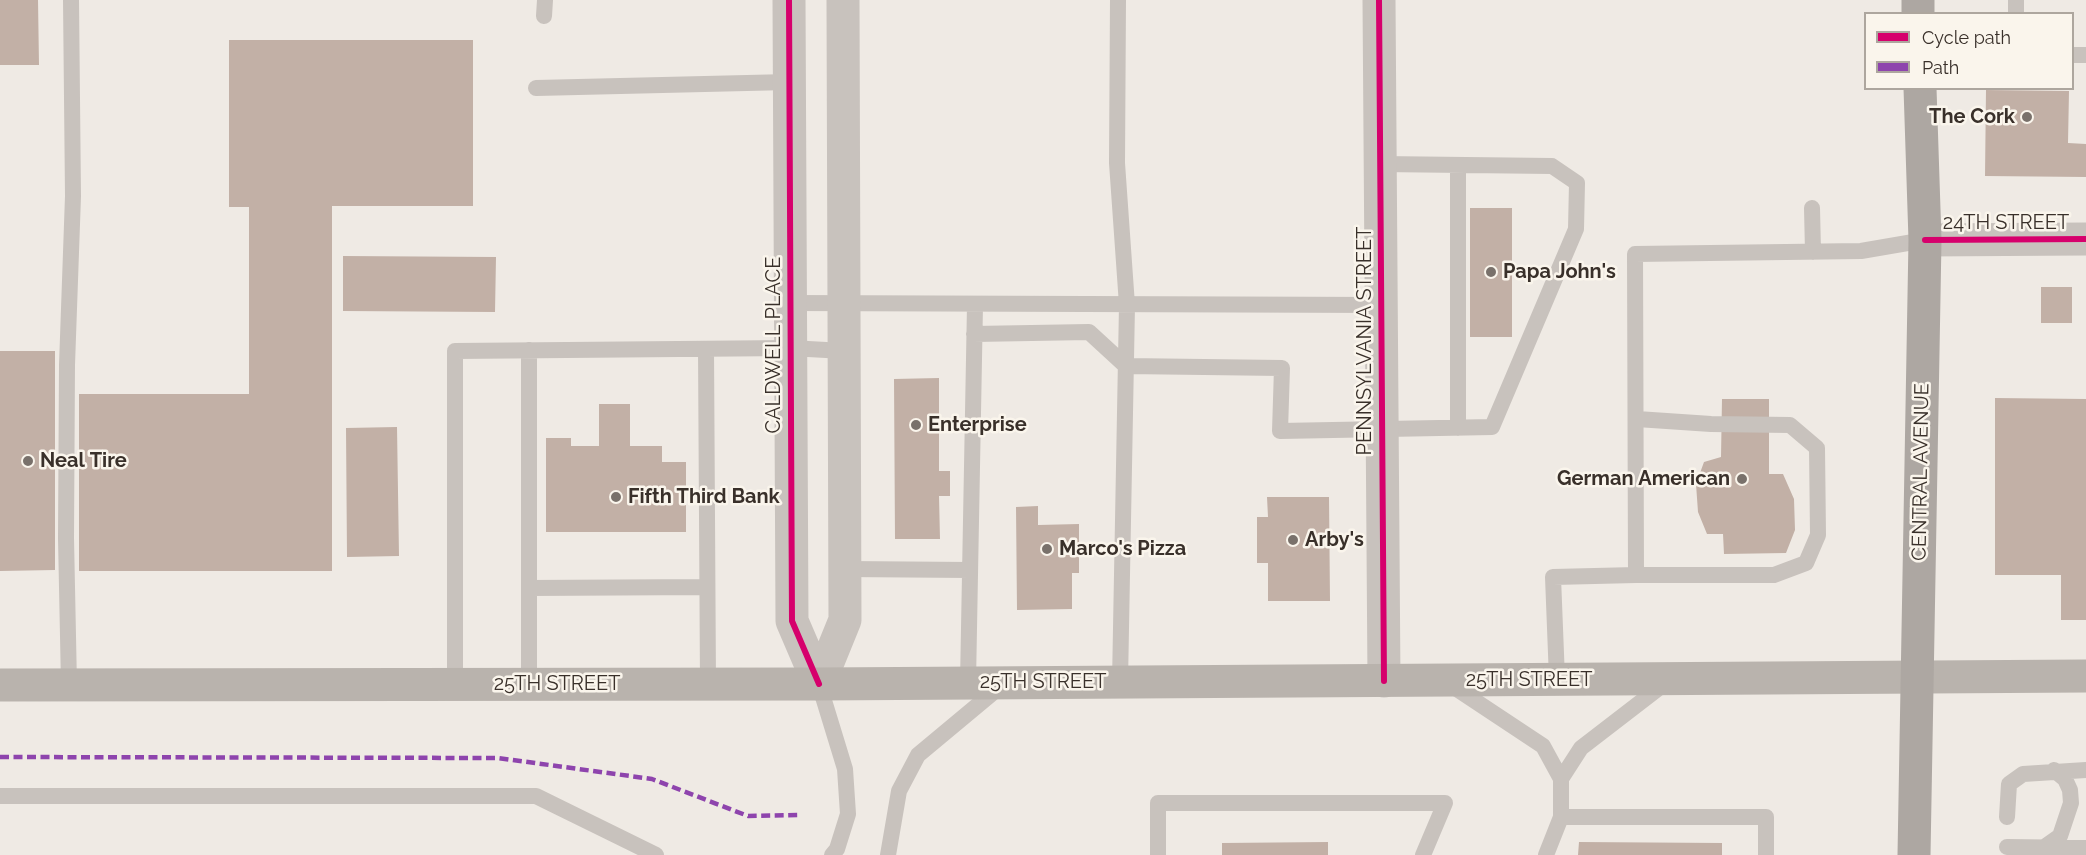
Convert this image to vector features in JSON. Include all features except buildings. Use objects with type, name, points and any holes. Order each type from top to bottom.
[{"type":"main road","name":"CENTRAL AVENUE","points":[[1914,855],[1925,240],[1920,90]]},
{"type":"main road","name":"25TH STREET","points":[[0,685],[819,684],[2086,676]]},
{"type":"street","name":"CALDWELL PLACE","points":[[789,0],[792,621],[819,684]]},
{"type":"street","points":[[819,684],[845,620],[843,0]]},
{"type":"street","name":"PENNSYLVANIA STREET","points":[[1379,0],[1384,681]]},
{"type":"street","name":"24TH STREET","points":[[1925,240],[2086,239]]},
{"type":"lane","points":[[69,685],[66,526],[73,196],[71,0]]},
{"type":"lane","points":[[1118,0],[1117,163],[1127,306],[1120,682]]},
{"type":"lane","points":[[536,88],[789,82]]},
{"type":"lane","points":[[974,334],[1089,332],[1126,366],[1282,368],[1280,431],[1382,431],[1492,427],[1576,229],[1577,183],[1552,166],[1380,164]]},
{"type":"lane","points":[[1458,166],[1458,428]]},
{"type":"lane","points":[[1812,208],[1813,252]]},
{"type":"lane","points":[[1636,574],[1635,254],[1861,251],[1925,240]]},
{"type":"lane","points":[[790,303],[1381,306]]},
{"type":"lane","points":[[968,682],[975,305]]},
{"type":"lane","points":[[454,684],[454,351],[790,348],[844,351]]},
{"type":"lane","points":[[706,349],[708,684]]},
{"type":"lane","points":[[529,350],[529,684]]},
{"type":"lane","points":[[1557,679],[1553,577],[1636,574],[1774,575],[1806,563],[1818,535],[1817,448],[1790,425],[1711,424],[1637,419]]},
{"type":"lane","points":[[845,569],[970,570]]},
{"type":"lane","points":[[529,588],[707,587]]},
{"type":"lane","points":[[1561,779],[1581,748],[1671,679]]},
{"type":"lane","points":[[1443,680],[1543,746],[1561,779],[1562,817],[1546,855]]},
{"type":"lane","points":[[888,855],[899,792],[918,756],[1005,682]]},
{"type":"lane","points":[[819,684],[845,770],[848,814],[837,849],[832,855]]},
{"type":"lane","points":[[2007,817],[2009,784],[2023,774],[2054,770],[2086,770]]},
{"type":"lane","points":[[2043,848],[2060,836],[2072,803],[2065,779],[2054,770]]},
{"type":"lane","points":[[0,796],[536,796],[656,855]]},
{"type":"lane","points":[[1158,855],[1158,803],[1445,803],[1423,855]]},
{"type":"lane","points":[[1562,817],[1766,817],[1766,855]]},
{"type":"lane","points":[[2007,847],[2086,848]]},
{"type":"marked path","points":[[0,757],[498,758],[652,779],[748,816],[800,815]]},
{"type":"cycle path","points":[[789,0],[792,621],[819,684]]},
{"type":"cycle path","points":[[1379,0],[1384,681]]},
{"type":"cycle path","points":[[1925,240],[2086,239]]},
{"type":"place","name":"The Cork","points":[[2027,117]]},
{"type":"place","name":"Papa John's","points":[[1491,272]]},
{"type":"place","name":"Enterprise","points":[[916,425]]},
{"type":"place","name":"Neal Tire","points":[[28,461]]},
{"type":"place","name":"German American","points":[[1742,479]]},
{"type":"place","name":"Fifth Third Bank","points":[[616,497]]},
{"type":"place","name":"Arby's","points":[[1293,540]]},
{"type":"place","name":"Marco's Pizza","points":[[1047,549]]}]
